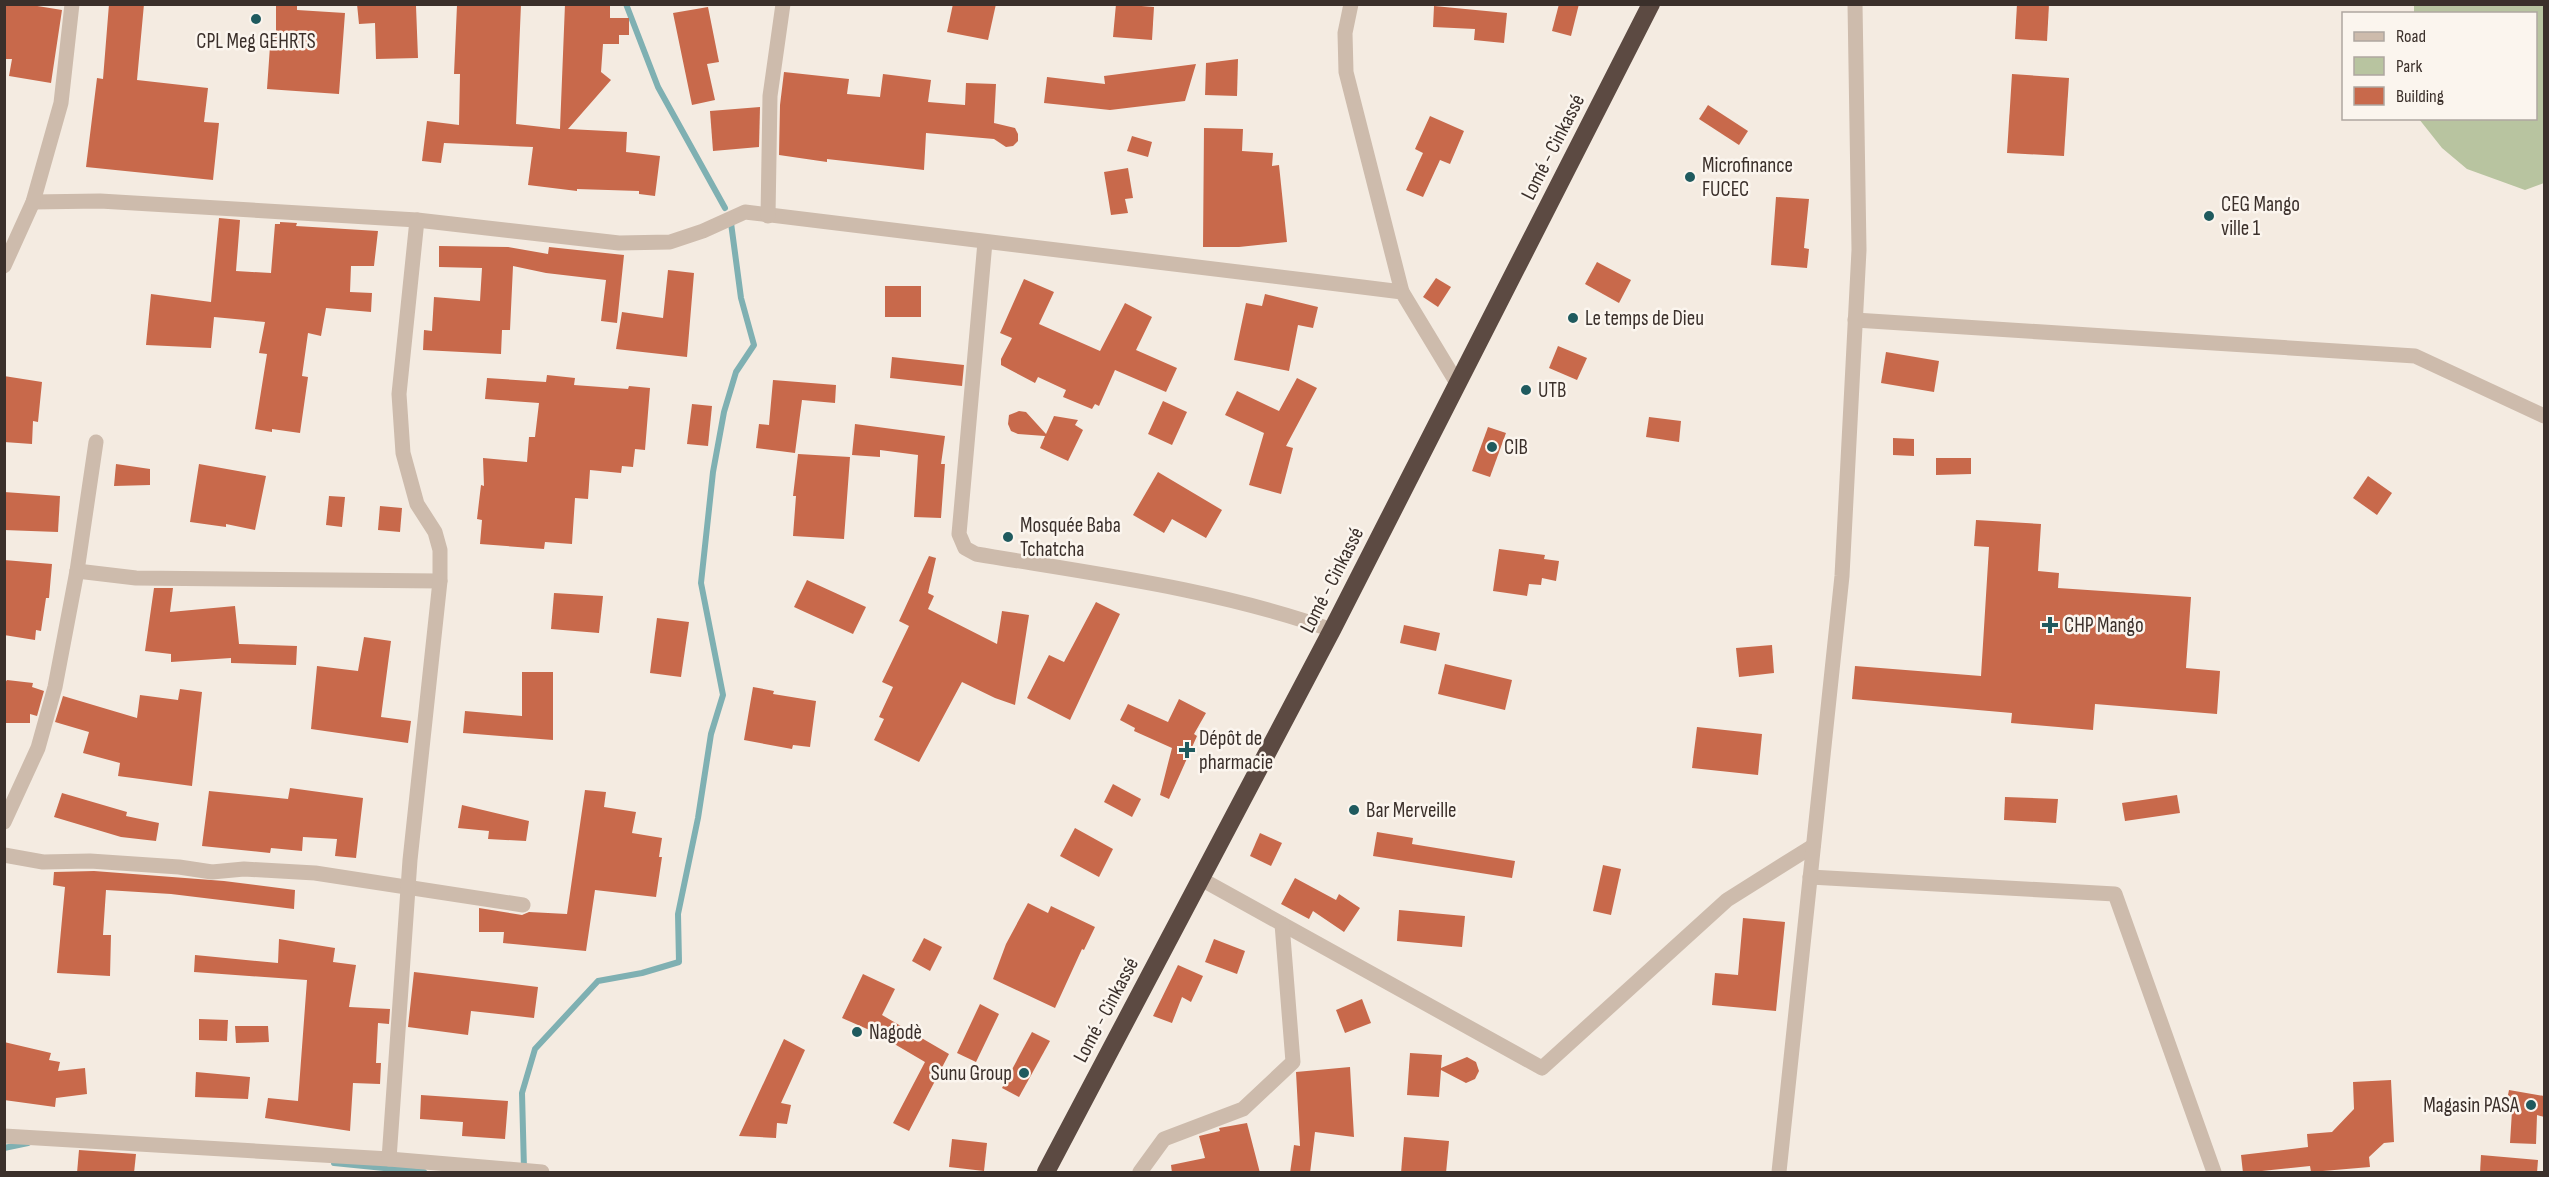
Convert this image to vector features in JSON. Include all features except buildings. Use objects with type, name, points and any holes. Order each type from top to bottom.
[{"type":"highway","name":"Lomé - Cinkassé","points":[[1046,1173],[1332,630],[1651,4]]},
{"type":"street","points":[[4,266],[33,202],[61,103],[72,4]]},
{"type":"street","points":[[768,216],[770,96],[783,4]]},
{"type":"street","points":[[1351,4],[1344,43],[1346,72],[1402,292],[1457,383]]},
{"type":"street","points":[[1779,1173],[1842,576],[1859,206],[1855,4]]},
{"type":"street","points":[[33,202],[99,201],[417,220],[619,243],[670,242],[703,231],[745,212],[1402,292]]},
{"type":"street","points":[[389,1159],[409,887],[440,581],[440,550],[435,532],[417,504],[403,453],[400,406],[417,220]]},
{"type":"street","points":[[985,242],[959,534],[965,548],[976,554],[1198,591],[1278,611],[1332,630]]},
{"type":"street","points":[[1855,320],[2415,356],[2544,416]]},
{"type":"street","points":[[4,822],[38,748],[55,687],[77,571],[96,442]]},
{"type":"street","points":[[77,571],[136,578],[440,581]]},
{"type":"street","points":[[1201,879],[1542,1068],[1726,900],[1813,846]]},
{"type":"street","points":[[4,855],[43,862],[90,861],[179,867],[212,872],[244,869],[315,873],[523,905]]},
{"type":"street","points":[[1810,877],[2115,894],[2214,1173]]},
{"type":"street","points":[[1140,1173],[1164,1139],[1243,1109],[1293,1062],[1282,924]]},
{"type":"street","points":[[4,1137],[389,1159],[513,1172],[540,1172]]},
{"type":"green space","points":[[2414,5],[2544,5],[2544,183],[2525,190],[2467,169],[2442,148],[2420,120],[2537,120],[2537,12],[2414,12]]},
{"type":"waterway","points":[[626,4],[658,87],[725,208]]},
{"type":"waterway","points":[[524,1169],[522,1093],[535,1049],[598,981],[642,973],[679,962],[678,914],[698,818],[711,734],[723,695],[701,583],[713,472],[724,412],[736,372],[754,345],[741,298],[731,223]]},
{"type":"waterway","points":[[4,1148],[28,1143]]},
{"type":"waterway","points":[[334,1163],[424,1172]]},
{"type":"place","name":"CPL Meg GEHRTS","points":[[256,19]]},
{"type":"place","name":"Microfinance FUCEC","points":[[1690,177]]},
{"type":"place","name":"CEG Mango ville 1","points":[[2209,216]]},
{"type":"place","name":"Le temps de Dieu","points":[[1573,318]]},
{"type":"place","name":"UTB","points":[[1526,390]]},
{"type":"place","name":"CIB","points":[[1492,447]]},
{"type":"place","name":"Mosquée Baba Tchatcha","points":[[1008,537]]},
{"type":"place","name":"CHP Mango","points":[[2050,625]]},
{"type":"place","name":"Dépôt de pharmacie","points":[[1187,750]]},
{"type":"place","name":"Bar Merveille","points":[[1354,810]]},
{"type":"place","name":"Nagodè","points":[[857,1032]]},
{"type":"place","name":"Sunu Group","points":[[1024,1073]]},
{"type":"place","name":"Magasin PASA","points":[[2531,1105]]}]
